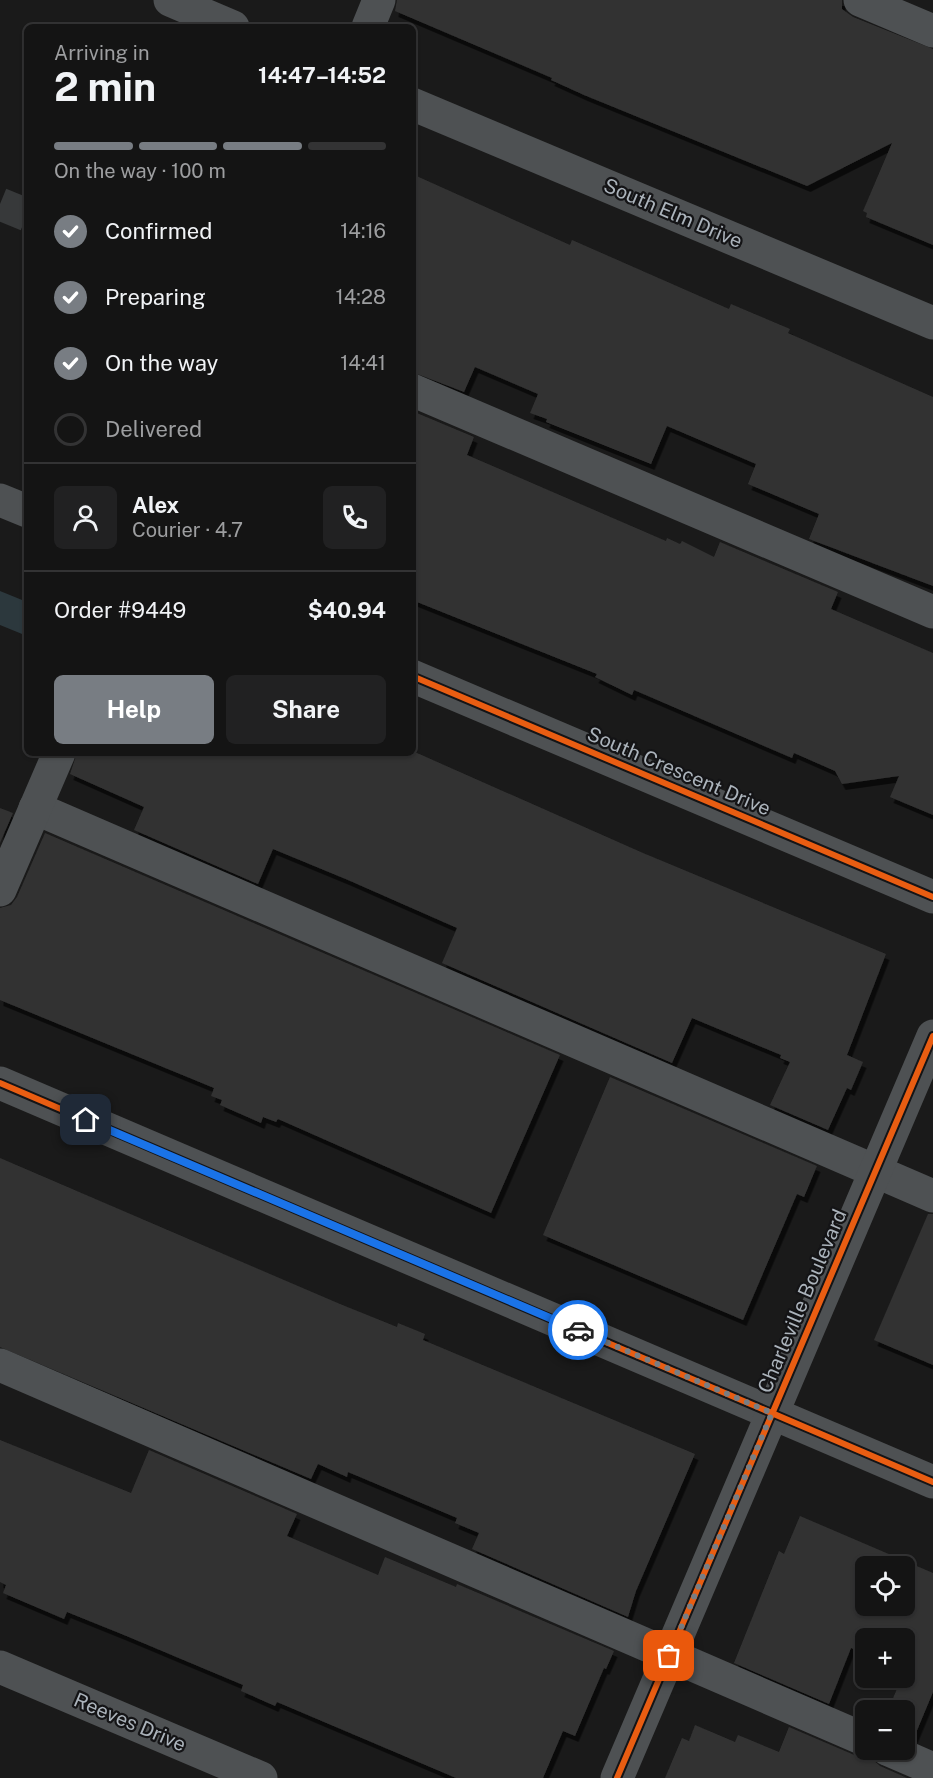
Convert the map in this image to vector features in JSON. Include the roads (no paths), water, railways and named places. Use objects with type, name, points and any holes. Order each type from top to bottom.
[{"type":"street","points":[[170,0],[225,24]]},
{"type":"street","points":[[369,24],[379,0]]},
{"type":"street","points":[[860,0],[933,31]]},
{"type":"street","name":"South Elm Drive","points":[[416,106],[933,323]]},
{"type":"street","points":[[416,392],[933,612]]},
{"type":"street","points":[[0,500],[24,511]]},
{"type":"street","name":"South Crescent Drive","points":[[416,678],[933,897]]},
{"type":"street","points":[[0,890],[58,756]]},
{"type":"street","points":[[35,808],[933,1196]]},
{"type":"street","name":"Charleville Boulevard","points":[[616,1778],[933,1036]]},
{"type":"street","points":[[0,1083],[933,1482]]},
{"type":"street","points":[[0,1365],[855,1735]]},
{"type":"street","name":"Reeves Drive","points":[[0,1667],[261,1778]]},
{"type":"street","points":[[914,1760],[933,1768]]},
{"type":"tunnel","points":[[0,204],[24,214]]}]
